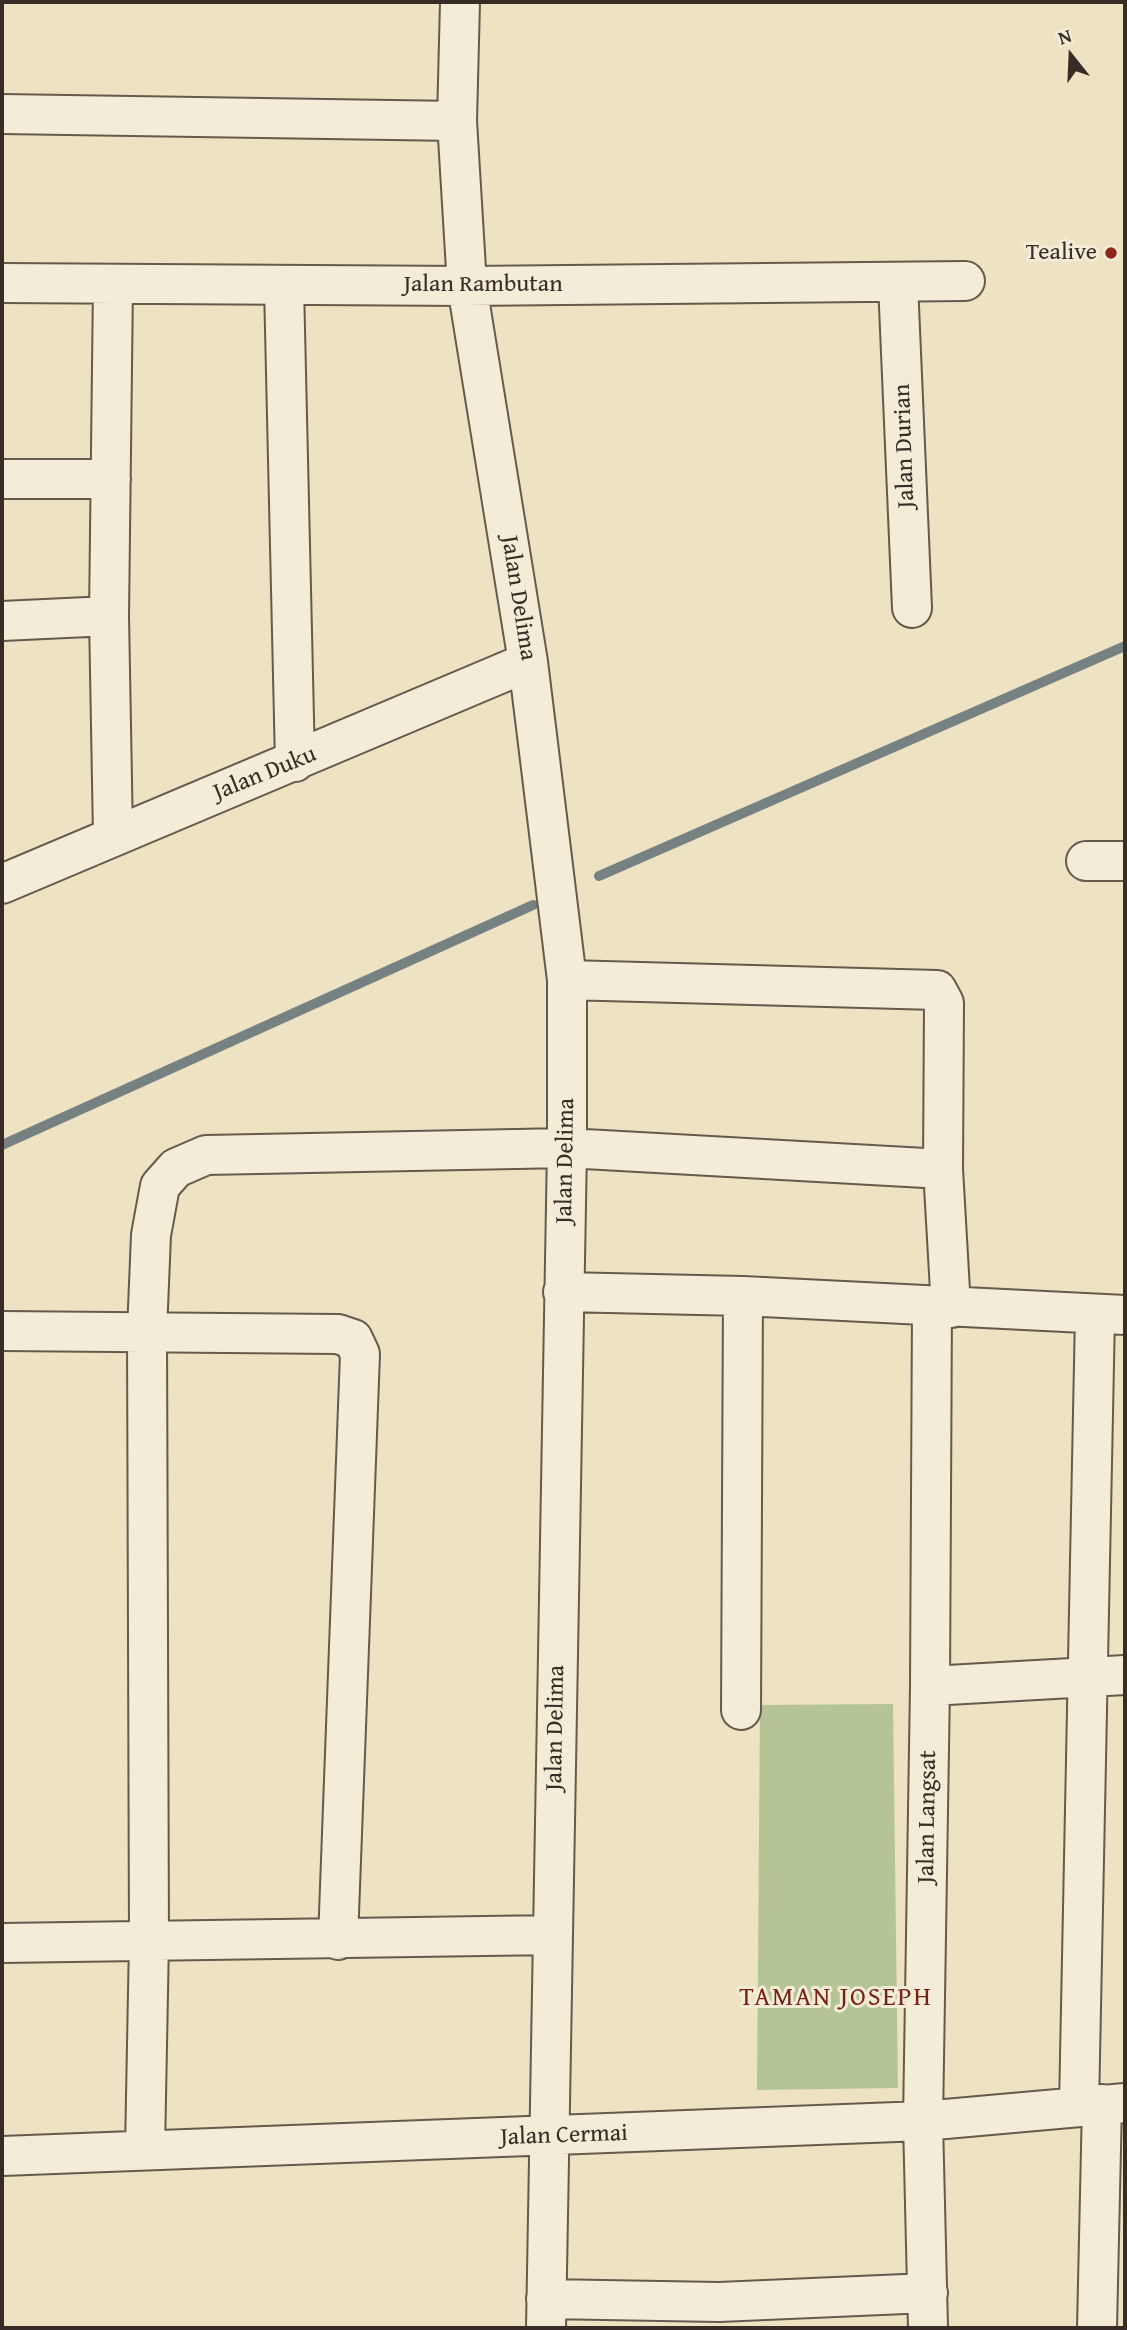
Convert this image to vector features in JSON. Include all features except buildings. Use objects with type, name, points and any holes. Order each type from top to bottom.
[{"type":"street","name":"Jalan Delima","points":[[460,2],[457,121],[467,286],[528,662],[567,980],[567,1148],[546,2314]]},
{"type":"street","points":[[2,114],[457,121]]},
{"type":"street","name":"Jalan Rambutan","points":[[2,282],[467,286],[965,281]]},
{"type":"street","name":"Jalan Durian","points":[[898,283],[912,608]]},
{"type":"street","points":[[113,284],[109,617],[113,836]]},
{"type":"street","points":[[284,286],[295,762]]},
{"type":"street","points":[[2,479],[111,479]]},
{"type":"street","points":[[2,621],[109,617]]},
{"type":"street","name":"Jalan Duku","points":[[2,884],[528,662]]},
{"type":"street","points":[[1086,861],[1125,861]]},
{"type":"street","name":"Jalan Langsat","points":[[567,980],[937,990],[942,995],[941,1307],[930,1686],[923,2121],[928,2311]]},
{"type":"street","points":[[145,2150],[149,1940],[147,1332],[151,1235],[160,1186],[176,1168],[206,1155],[567,1148],[943,1169]]},
{"type":"street","points":[[564,1292],[743,1296],[1110,1315],[1088,1677],[1102,2104],[1097,2328]]},
{"type":"street","points":[[741,1710],[743,1296]]},
{"type":"street","points":[[2,1331],[338,1334],[353,1339],[360,1354],[338,1940]]},
{"type":"street","points":[[930,1686],[1125,1675]]},
{"type":"street","points":[[2,1943],[552,1935]]},
{"type":"street","name":"Jalan Cermai","points":[[2,2156],[923,2121],[1102,2104]]},
{"type":"street","points":[[546,2314],[720,2315],[928,2311]]},
{"type":"green space","points":[[893,1704],[898,2088],[757,2090],[760,1705]]},
{"type":"waterway","points":[[599,876],[1125,646]]},
{"type":"waterway","points":[[2,1145],[533,905]]},
{"type":"place","name":"Tealive","points":[[1111,253]]},
{"type":"district","name":"TAMAN JOSEPH","points":[[836,1998]]}]
